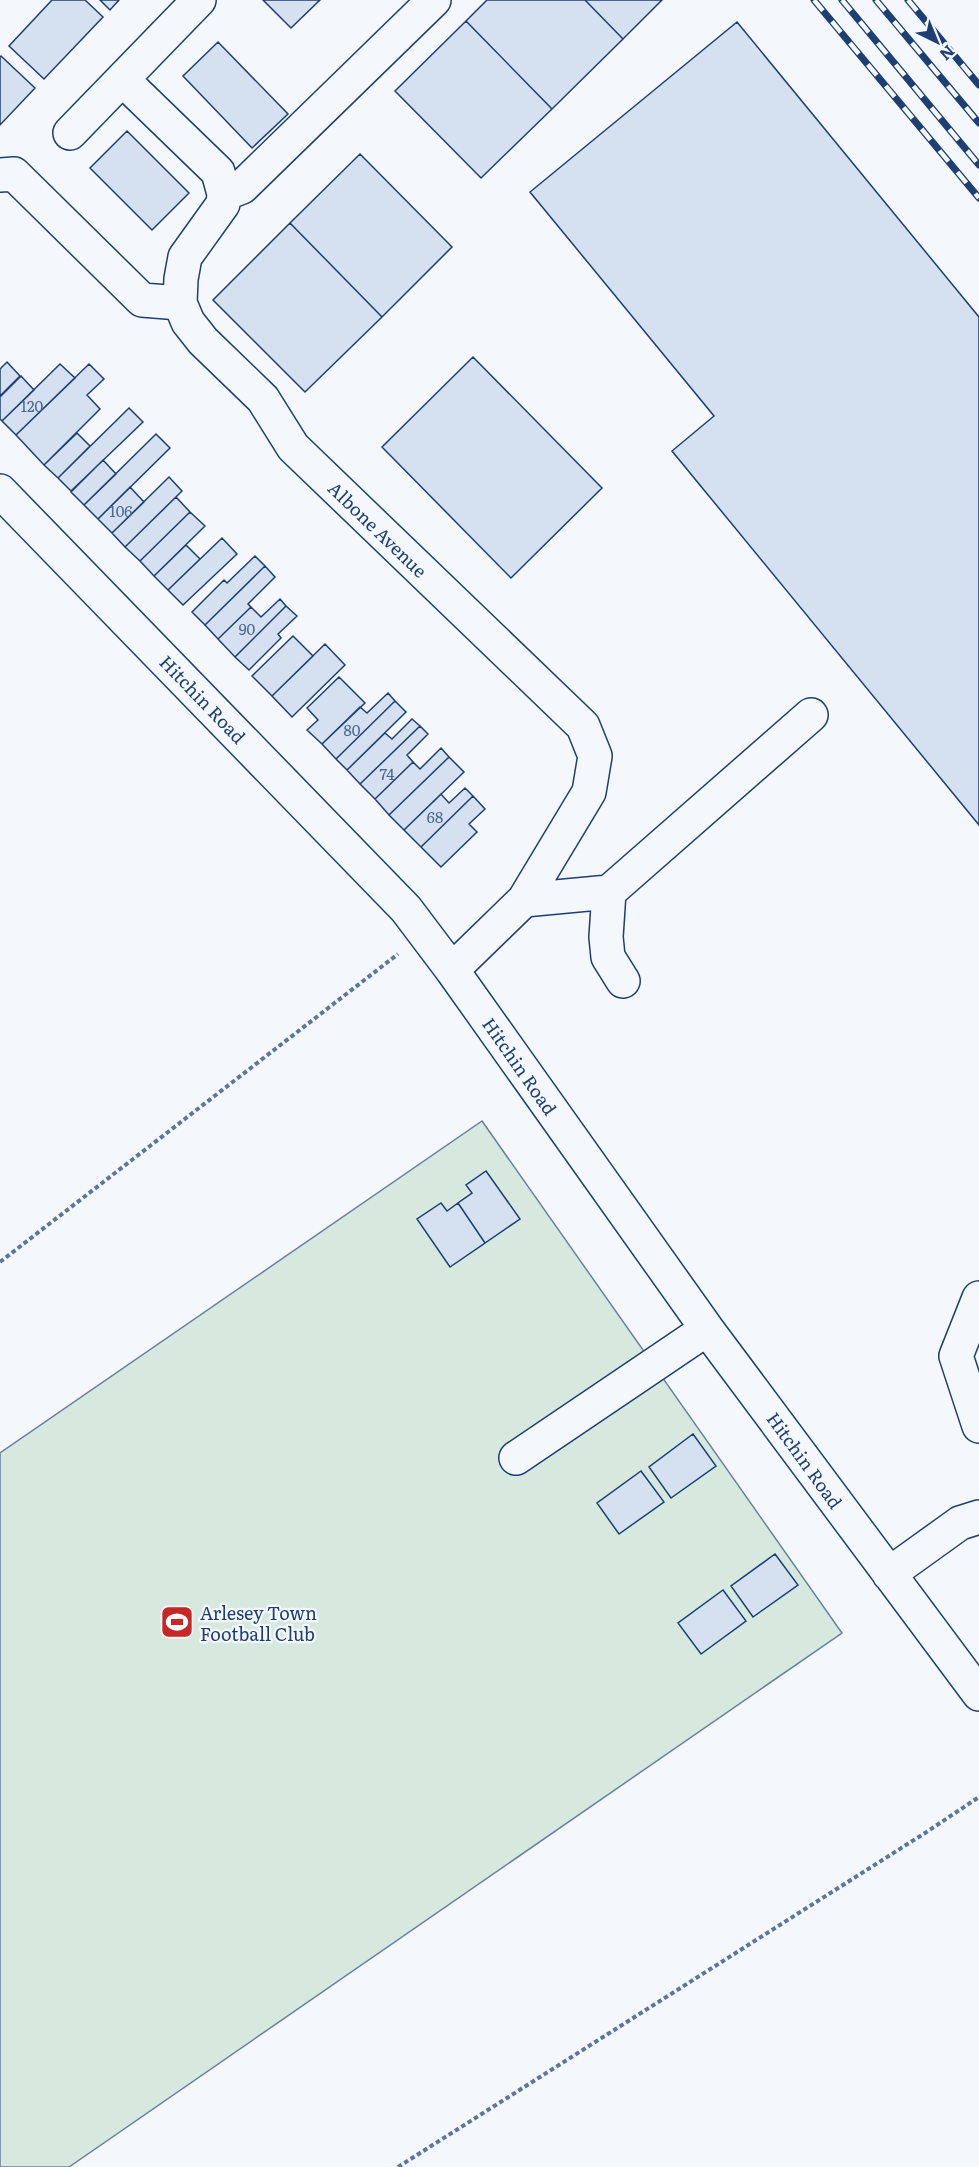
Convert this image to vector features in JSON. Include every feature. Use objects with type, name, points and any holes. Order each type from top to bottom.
[{"type":"street","points":[[70,133],[199,0]]},
{"type":"street","points":[[224,194],[242,188],[434,0]]},
{"type":"street","points":[[0,176],[14,174],[142,300],[180,303],[181,279],[186,257],[223,204],[224,194],[218,172],[123,80]]},
{"type":"street","name":"Albone Avenue","points":[[180,303],[188,322],[203,341],[263,399],[294,447],[583,726],[595,756],[589,792],[524,900],[452,970]]},
{"type":"street","name":"Hitchin Road","points":[[0,491],[406,909],[452,970],[707,1329],[979,1694]]},
{"type":"street","points":[[524,900],[609,892],[811,715]]},
{"type":"street","points":[[609,892],[606,937],[608,957],[623,981]]},
{"type":"street","points":[[979,1298],[956,1356],[979,1426]]},
{"type":"street","points":[[516,1458],[707,1329]]},
{"type":"street","points":[[889,1574],[960,1522],[979,1517]]},
{"type":"path","points":[[0,1262],[424,933]]},
{"type":"path","points":[[398,2167],[979,1797]]},
{"type":"shaded area","points":[[482,1121],[842,1633],[69,2167],[0,2167],[0,1453]]},
{"type":"building","points":[[52,0],[85,0],[103,17],[44,79],[9,46]]},
{"type":"building","points":[[100,0],[119,0],[110,10]]},
{"type":"building","points":[[263,0],[320,0],[291,28]]},
{"type":"building","points":[[487,0],[585,0],[623,39],[552,109],[466,21]]},
{"type":"building","points":[[585,0],[662,0],[623,39]]},
{"type":"building","points":[[466,21],[552,109],[481,178],[395,91]]},
{"type":"building","points":[[737,22],[979,317],[979,825],[672,451],[714,416],[530,192]]},
{"type":"building","points":[[218,42],[288,114],[252,148],[183,76]]},
{"type":"building","points":[[0,57],[35,88],[0,125]]},
{"type":"building","points":[[127,131],[189,193],[152,230],[90,168]]},
{"type":"building","points":[[360,154],[452,247],[382,317],[290,223]]},
{"type":"building","points":[[290,223],[382,317],[305,392],[213,300]]},
{"type":"building","points":[[473,357],[602,488],[511,578],[382,447]]},
{"type":"building","points":[[7,362],[20,376],[0,396],[0,369]]},
{"type":"building","points":[[60,364],[75,378],[16,435],[2,421]]},
{"type":"building","points":[[89,364],[104,379],[87,395],[100,409],[44,465],[16,435]]},
{"type":"building","points":[[21,376],[34,390],[2,421],[0,419],[0,397]]},
{"type":"building","points":[[129,408],[143,422],[71,491],[58,478]]},
{"type":"building","points":[[77,433],[90,446],[58,478],[44,465]]},
{"type":"building","points":[[156,434],[170,448],[98,519],[84,505]]},
{"type":"building","points":[[103,460],[116,474],[84,505],[71,492]]},
{"type":"building","points":[[169,477],[182,491],[125,547],[112,533]]},
{"type":"building","points":[[130,487],[144,502],[112,533],[98,519]]},
{"type":"building","points":[[176,497],[190,512],[140,561],[125,547]]},
{"type":"building","points":[[190,512],[205,526],[154,576],[140,561]]},
{"type":"building","points":[[222,538],[237,554],[183,605],[168,590]]},
{"type":"building","points":[[186,545],[200,559],[168,590],[154,576]]},
{"type":"building","points":[[255,556],[265,566],[205,625],[192,612],[224,580],[227,583]]},
{"type":"building","points":[[265,566],[275,577],[248,604],[251,607],[218,639],[205,625]]},
{"type":"building","points":[[280,599],[286,606],[235,657],[218,639],[251,607],[261,617]]},
{"type":"building","points":[[286,606],[297,616],[278,634],[281,638],[249,670],[235,657]]},
{"type":"building","points":[[293,636],[313,656],[272,696],[252,676]]},
{"type":"building","points":[[325,644],[345,665],[292,717],[272,696]]},
{"type":"building","points":[[339,677],[365,703],[322,744],[307,730],[318,720],[307,708]]},
{"type":"building","points":[[388,693],[395,701],[336,759],[322,744],[360,707],[367,713]]},
{"type":"building","points":[[395,701],[406,712],[347,770],[336,759]]},
{"type":"building","points":[[412,719],[420,726],[360,784],[347,770],[385,733],[392,739]]},
{"type":"building","points":[[420,726],[428,734],[407,755],[413,762],[375,799],[360,784]]},
{"type":"building","points":[[441,748],[449,757],[389,815],[375,799],[413,762],[420,769]]},
{"type":"building","points":[[449,757],[464,772],[404,830],[389,815]]},
{"type":"building","points":[[465,788],[473,796],[421,847],[404,830],[441,794],[449,803]]},
{"type":"building","points":[[473,796],[485,809],[469,824],[477,832],[441,867],[421,847]]},
{"type":"building","points":[[486,1171],[520,1219],[485,1243],[458,1203],[472,1193],[466,1185]]},
{"type":"building","points":[[441,1203],[447,1211],[458,1203],[485,1243],[450,1267],[417,1219]]},
{"type":"building","points":[[693,1434],[716,1466],[671,1498],[649,1467]]},
{"type":"building","points":[[641,1471],[664,1502],[619,1534],[597,1503]]},
{"type":"building","points":[[775,1554],[798,1585],[753,1617],[731,1586]]},
{"type":"building","points":[[723,1590],[746,1621],[701,1654],[678,1623]]},
{"type":"railway","points":[[814,0],[979,198]]},
{"type":"railway","points":[[842,0],[979,165]]},
{"type":"railway","points":[[876,0],[979,123]]},
{"type":"railway","points":[[908,0],[979,85]]},
{"type":"place","name":"Arlesey Town Football Club","points":[[177,1622]]}]
